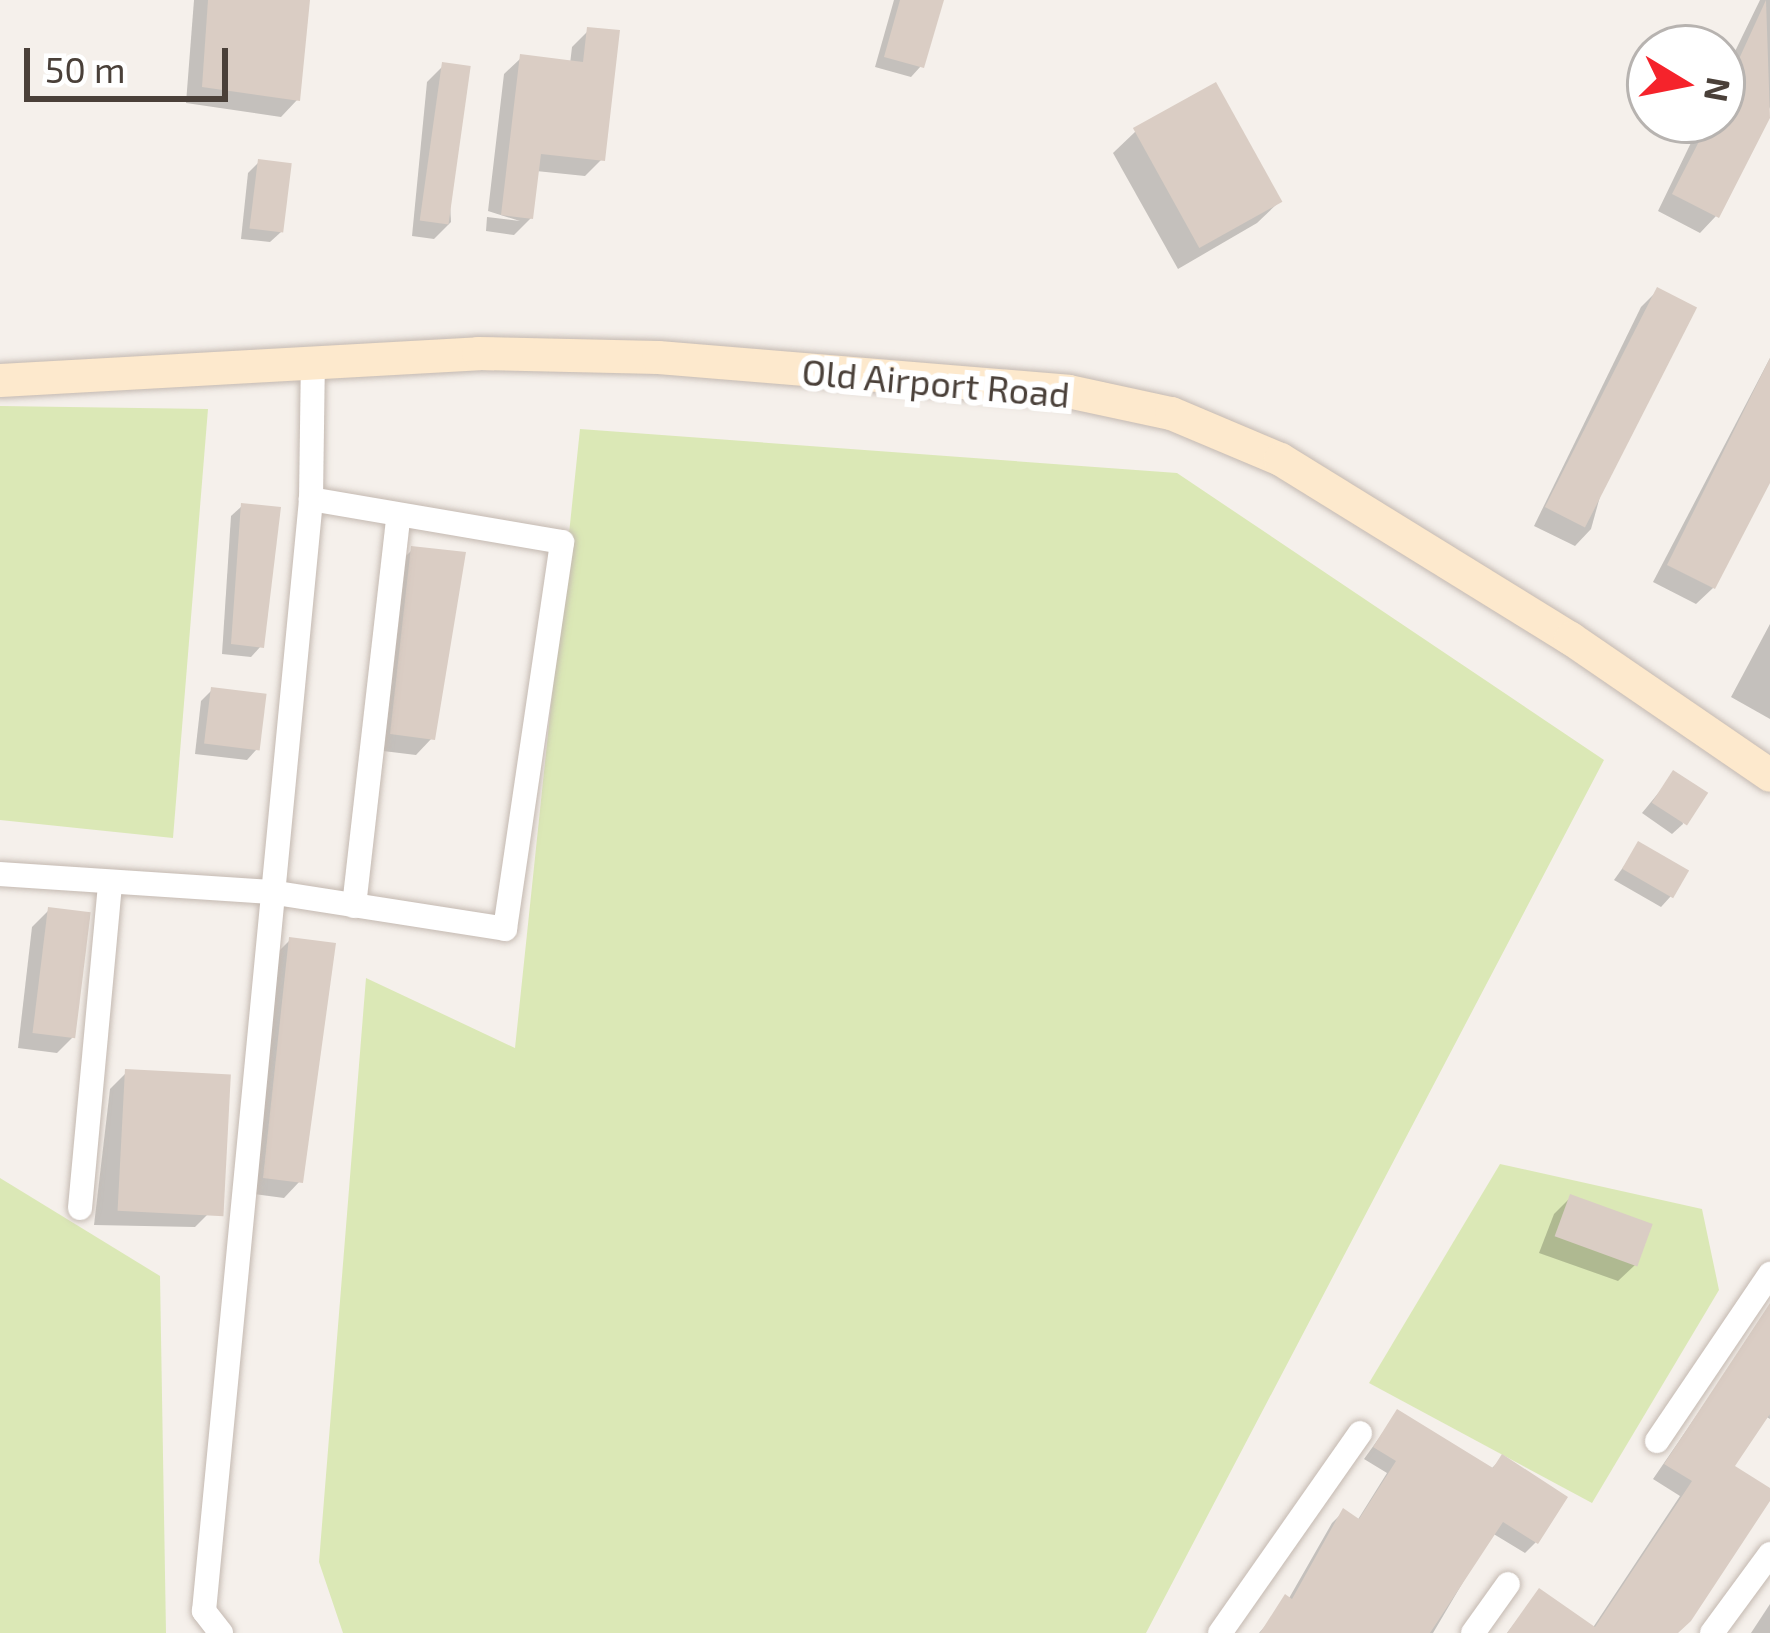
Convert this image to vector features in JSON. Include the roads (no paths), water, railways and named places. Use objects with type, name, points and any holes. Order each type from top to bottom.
[{"type":"main road","name":"Old Airport Road","points":[[0,380],[478,353],[658,357],[1068,391],[1171,413],[1280,459],[1570,638],[1770,775]]},
{"type":"street","points":[[221,1633],[204,1611],[269,892],[311,499],[313,364]]},
{"type":"street","points":[[0,874],[269,892],[505,929],[562,542],[398,518],[311,499]]},
{"type":"street","points":[[354,906],[398,518]]},
{"type":"street","points":[[80,1208],[110,884]]},
{"type":"street","points":[[1657,1441],[1766,1289]]},
{"type":"street","points":[[1220,1633],[1360,1433]]},
{"type":"street","points":[[1712,1633],[1770,1554]]},
{"type":"street","points":[[1473,1633],[1508,1584]]}]
